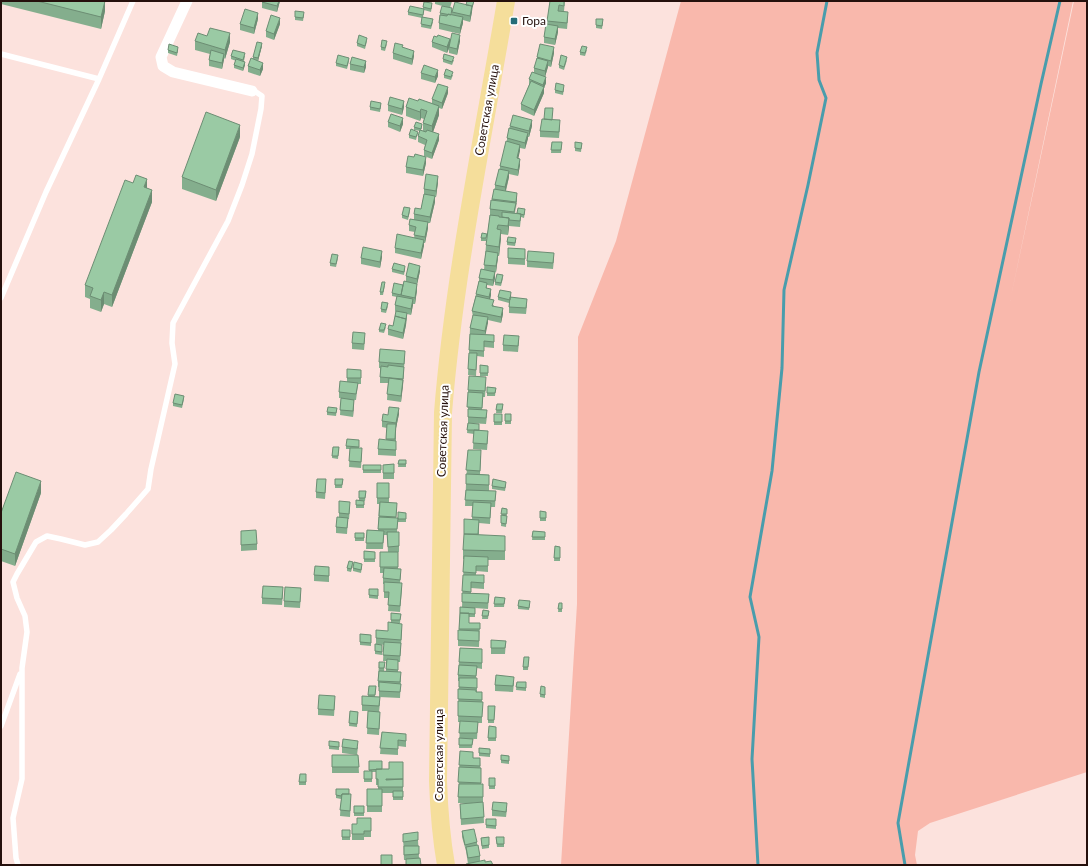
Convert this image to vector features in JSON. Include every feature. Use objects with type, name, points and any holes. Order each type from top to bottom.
[{"type":"main road","name":"Советская улица","points":[[446,865],[440,821],[438,781],[443,413],[451,330],[461,264],[506,1]]},
{"type":"street","points":[[187,1],[161,57],[163,66],[173,72],[252,91]]},
{"type":"lane","points":[[1,298],[46,192],[99,79],[133,1]]},
{"type":"lane","points":[[1,54],[99,79]]},
{"type":"lane","points":[[18,865],[16,858],[13,818],[22,779],[22,668],[27,632],[25,616],[17,598],[13,582],[36,542],[47,536],[61,538],[85,545],[98,542],[112,530],[148,489],[151,469],[175,364],[172,343],[173,323],[228,222],[242,185],[252,154],[261,109],[262,96],[252,91]]},
{"type":"lane","points":[[1,726],[22,668]]},
{"type":"shaded area","points":[[681,1],[1073,1],[1010,301],[1074,1],[1087,1],[1087,772],[930,823],[918,831],[915,855],[917,865],[561,865],[577,604],[578,337],[616,241]]},
{"type":"building","points":[[37,1],[105,1],[101,17]]},
{"type":"building","points":[[279,1],[277,6],[262,2]]},
{"type":"building","points":[[467,1],[474,1],[472,7],[466,5]]},
{"type":"building","points":[[550,1],[564,1],[564,6],[559,5],[558,11],[568,12],[567,23],[547,21]]},
{"type":"building","points":[[424,2],[432,3],[431,9],[423,7]]},
{"type":"building","points":[[455,2],[472,6],[470,16],[452,12]]},
{"type":"building","points":[[410,6],[424,9],[423,15],[408,12]]},
{"type":"building","points":[[442,6],[452,8],[451,15],[440,13]]},
{"type":"building","points":[[245,9],[258,13],[254,28],[240,24]]},
{"type":"building","points":[[295,11],[304,12],[303,18],[295,17]]},
{"type":"building","points":[[448,14],[463,17],[460,28],[439,23],[440,15],[447,16]]},
{"type":"building","points":[[271,15],[280,18],[274,34],[266,31]]},
{"type":"building","points":[[422,17],[433,19],[431,26],[421,24]]},
{"type":"building","points":[[596,19],[603,19],[602,26],[596,25]]},
{"type":"building","points":[[546,24],[558,26],[555,39],[544,37]]},
{"type":"building","points":[[210,28],[230,33],[225,50],[195,41],[198,33],[207,36]]},
{"type":"building","points":[[452,33],[460,35],[457,49],[449,47]]},
{"type":"building","points":[[359,35],[367,38],[365,46],[357,43]]},
{"type":"building","points":[[438,35],[450,39],[447,47],[432,42],[434,36],[437,37]]},
{"type":"building","points":[[382,40],[387,41],[385,48],[381,47]]},
{"type":"building","points":[[257,42],[262,43],[258,58],[253,57]]},
{"type":"building","points":[[395,43],[403,45],[402,47],[414,51],[412,59],[393,53]]},
{"type":"building","points":[[169,44],[178,47],[177,53],[168,50]]},
{"type":"building","points":[[540,44],[554,47],[551,61],[537,57]]},
{"type":"building","points":[[582,46],[587,47],[585,53],[580,52]]},
{"type":"building","points":[[211,50],[224,54],[222,63],[209,60]]},
{"type":"building","points":[[233,50],[245,53],[243,60],[231,56]]},
{"type":"building","points":[[444,54],[454,57],[452,62],[443,59]]},
{"type":"building","points":[[338,55],[349,58],[347,66],[336,63]]},
{"type":"building","points":[[561,55],[567,57],[564,67],[559,65]]},
{"type":"building","points":[[352,57],[366,61],[364,67],[350,64]]},
{"type":"building","points":[[251,58],[263,63],[260,70],[248,66]]},
{"type":"building","points":[[537,58],[548,61],[545,71],[534,68]]},
{"type":"building","points":[[236,59],[245,62],[243,68],[234,65]]},
{"type":"building","points":[[424,65],[438,70],[435,77],[421,73]]},
{"type":"building","points":[[446,69],[453,72],[451,77],[444,75]]},
{"type":"building","points":[[532,72],[546,77],[543,85],[529,79]]},
{"type":"building","points":[[531,81],[544,87],[534,110],[521,104]]},
{"type":"building","points":[[556,83],[564,85],[563,92],[555,90]]},
{"type":"building","points":[[438,84],[448,87],[442,103],[432,99]]},
{"type":"building","points":[[390,97],[404,101],[402,109],[388,105]]},
{"type":"building","points":[[409,98],[418,101],[419,99],[439,106],[432,126],[423,123],[427,111],[421,109],[420,112],[406,107]]},
{"type":"building","points":[[371,101],[381,103],[380,109],[370,107]]},
{"type":"building","points":[[545,108],[553,108],[552,120],[544,119]]},
{"type":"building","points":[[206,112],[240,125],[216,190],[182,177]]},
{"type":"building","points":[[391,114],[403,118],[400,126],[388,122]]},
{"type":"building","points":[[513,115],[532,120],[529,131],[510,126]]},
{"type":"building","points":[[542,119],[560,120],[559,132],[540,131]]},
{"type":"building","points":[[416,122],[422,124],[421,129],[414,127]]},
{"type":"building","points":[[509,128],[528,133],[525,143],[507,138]]},
{"type":"building","points":[[411,129],[418,132],[416,137],[409,135]]},
{"type":"building","points":[[420,130],[426,132],[427,130],[439,134],[432,153],[424,150],[427,140],[418,136]]},
{"type":"building","points":[[506,141],[520,145],[517,158],[520,159],[518,170],[500,166]]},
{"type":"building","points":[[552,142],[562,142],[561,150],[551,150]]},
{"type":"building","points":[[575,142],[582,143],[581,149],[575,148]]},
{"type":"building","points":[[415,154],[426,157],[423,170],[406,167],[408,156],[414,157]]},
{"type":"building","points":[[499,169],[509,171],[505,187],[495,185]]},
{"type":"building","points":[[426,174],[438,176],[436,191],[424,189]]},
{"type":"building","points":[[136,175],[147,179],[144,187],[152,190],[112,295],[104,292],[101,300],[90,296],[93,288],[85,285],[125,180],[133,183]]},
{"type":"building","points":[[494,189],[517,193],[516,202],[492,199]]},
{"type":"building","points":[[424,194],[435,196],[430,217],[414,214],[415,208],[421,209]]},
{"type":"building","points":[[491,200],[516,203],[514,212],[490,209]]},
{"type":"building","points":[[404,207],[410,208],[408,217],[402,215]]},
{"type":"building","points":[[518,208],[525,209],[524,215],[517,213]]},
{"type":"building","points":[[502,212],[521,214],[520,221],[509,220],[509,218],[502,217]]},
{"type":"building","points":[[490,215],[509,218],[508,226],[498,225],[497,229],[501,230],[499,247],[486,245]]},
{"type":"building","points":[[410,219],[428,222],[425,237],[414,235],[416,227],[409,225]]},
{"type":"building","points":[[482,233],[487,234],[486,238],[481,238]]},
{"type":"building","points":[[397,234],[424,240],[421,253],[395,248]]},
{"type":"building","points":[[508,237],[516,238],[515,243],[507,242]]},
{"type":"building","points":[[363,247],[382,251],[380,262],[361,258]]},
{"type":"building","points":[[508,248],[525,249],[525,259],[508,258]]},
{"type":"building","points":[[486,251],[498,253],[496,266],[484,265]]},
{"type":"building","points":[[528,251],[554,253],[553,263],[527,261]]},
{"type":"building","points":[[332,254],[338,255],[336,264],[330,263]]},
{"type":"building","points":[[394,263],[405,266],[404,272],[392,269]]},
{"type":"building","points":[[409,263],[420,266],[417,279],[406,276]]},
{"type":"building","points":[[481,269],[495,272],[493,280],[479,278]]},
{"type":"building","points":[[497,274],[503,275],[501,283],[495,282]]},
{"type":"building","points":[[404,281],[417,284],[415,298],[401,295]]},
{"type":"building","points":[[479,281],[487,283],[486,288],[491,289],[489,297],[476,294]]},
{"type":"building","points":[[382,282],[385,282],[383,292],[380,292]]},
{"type":"building","points":[[394,283],[403,285],[401,295],[392,293]]},
{"type":"building","points":[[500,290],[511,292],[510,300],[498,297]]},
{"type":"building","points":[[397,296],[413,299],[411,309],[395,305]]},
{"type":"building","points":[[476,296],[494,300],[492,306],[503,308],[501,317],[472,311]]},
{"type":"building","points":[[510,297],[527,299],[526,308],[509,307]]},
{"type":"building","points":[[382,302],[388,303],[386,310],[381,309]]},
{"type":"building","points":[[396,311],[407,313],[406,319],[395,316]]},
{"type":"building","points":[[473,315],[488,317],[485,331],[470,328]]},
{"type":"building","points":[[395,316],[406,319],[403,333],[388,329],[389,325],[393,326]]},
{"type":"building","points":[[381,323],[386,324],[384,330],[379,330]]},
{"type":"building","points":[[353,332],[365,333],[364,344],[352,343]]},
{"type":"building","points":[[470,334],[494,335],[494,342],[484,341],[484,351],[469,350]]},
{"type":"building","points":[[504,335],[519,336],[518,346],[503,345]]},
{"type":"building","points":[[380,349],[405,351],[404,364],[379,362]]},
{"type":"building","points":[[469,353],[477,353],[476,370],[468,369]]},
{"type":"building","points":[[388,365],[404,367],[403,379],[380,377],[381,366],[388,367]]},
{"type":"building","points":[[480,365],[488,366],[488,373],[480,373]]},
{"type":"building","points":[[347,369],[361,370],[361,378],[347,378]]},
{"type":"building","points":[[469,376],[486,377],[485,391],[468,390]]},
{"type":"building","points":[[389,378],[403,380],[401,396],[387,394]]},
{"type":"building","points":[[340,381],[358,383],[356,394],[339,392]]},
{"type":"building","points":[[487,387],[496,388],[495,393],[487,393]]},
{"type":"building","points":[[468,392],[483,393],[482,408],[467,407]]},
{"type":"building","points":[[175,394],[184,396],[182,405],[173,403]]},
{"type":"building","points":[[341,398],[354,400],[353,411],[340,410]]},
{"type":"building","points":[[497,404],[503,404],[502,410],[496,410]]},
{"type":"building","points":[[328,407],[337,408],[336,413],[327,412]]},
{"type":"building","points":[[389,407],[399,408],[396,423],[382,421],[383,414],[388,415]]},
{"type":"building","points":[[468,409],[487,410],[486,418],[468,417]]},
{"type":"building","points":[[494,414],[502,414],[502,422],[494,422]]},
{"type":"building","points":[[505,414],[511,414],[511,421],[505,421]]},
{"type":"building","points":[[468,423],[479,424],[479,430],[467,430]]},
{"type":"building","points":[[387,424],[396,424],[395,439],[386,439]]},
{"type":"building","points":[[474,430],[488,431],[487,444],[473,443]]},
{"type":"building","points":[[347,439],[359,440],[359,447],[346,446]]},
{"type":"building","points":[[379,439],[396,441],[396,450],[378,449]]},
{"type":"building","points":[[333,447],[339,447],[338,456],[332,456]]},
{"type":"building","points":[[350,448],[362,448],[361,462],[349,461]]},
{"type":"building","points":[[468,450],[481,450],[480,471],[466,470]]},
{"type":"building","points":[[399,460],[406,460],[406,464],[398,464]]},
{"type":"building","points":[[394,464],[394,473],[383,473],[383,465]]},
{"type":"building","points":[[363,465],[381,465],[381,470],[363,470]]},
{"type":"building","points":[[16,472],[41,481],[15,554],[1,549],[1,513]]},
{"type":"building","points":[[466,474],[489,475],[489,485],[466,484]]},
{"type":"building","points":[[317,479],[326,479],[325,493],[316,492]]},
{"type":"building","points":[[335,479],[343,479],[342,485],[335,485]]},
{"type":"building","points":[[493,479],[506,482],[505,488],[492,486]]},
{"type":"building","points":[[377,483],[389,483],[389,498],[377,498]]},
{"type":"building","points":[[466,490],[496,491],[495,501],[465,500]]},
{"type":"building","points":[[359,491],[366,491],[365,498],[359,498]]},
{"type":"building","points":[[356,500],[364,501],[364,505],[356,505]]},
{"type":"building","points":[[339,501],[350,502],[349,514],[339,513]]},
{"type":"building","points":[[380,502],[397,503],[396,517],[379,516]]},
{"type":"building","points":[[473,502],[491,503],[490,518],[472,517]]},
{"type":"building","points":[[502,508],[507,509],[507,514],[501,514]]},
{"type":"building","points":[[540,511],[546,512],[546,518],[540,518]]},
{"type":"building","points":[[398,512],[406,513],[406,519],[398,519]]},
{"type":"building","points":[[501,515],[507,516],[506,524],[501,523]]},
{"type":"building","points":[[337,517],[348,518],[347,528],[336,527]]},
{"type":"building","points":[[379,517],[398,518],[397,529],[378,529]]},
{"type":"building","points":[[464,519],[479,520],[478,534],[464,534]]},
{"type":"building","points":[[256,530],[257,544],[241,545],[241,531]]},
{"type":"building","points":[[367,530],[384,531],[383,543],[366,543]]},
{"type":"building","points":[[533,531],[545,532],[545,537],[532,537]]},
{"type":"building","points":[[387,532],[399,532],[399,546],[388,547]]},
{"type":"building","points":[[355,533],[364,533],[364,538],[355,538]]},
{"type":"building","points":[[464,534],[505,536],[505,551],[463,550]]},
{"type":"building","points":[[555,546],[560,547],[560,558],[554,558]]},
{"type":"building","points":[[364,551],[375,552],[375,559],[364,559]]},
{"type":"building","points":[[380,552],[398,552],[398,567],[380,567]]},
{"type":"building","points":[[464,556],[488,557],[488,566],[476,566],[476,573],[463,572]]},
{"type":"building","points":[[349,561],[353,562],[351,569],[347,568]]},
{"type":"building","points":[[354,562],[362,564],[361,570],[353,568]]},
{"type":"building","points":[[315,566],[329,567],[329,576],[314,575]]},
{"type":"building","points":[[384,568],[401,569],[400,580],[383,578]]},
{"type":"building","points":[[463,575],[484,575],[484,583],[471,582],[471,592],[462,591]]},
{"type":"building","points":[[384,582],[402,583],[400,606],[388,605],[389,592],[384,592]]},
{"type":"building","points":[[263,586],[283,587],[282,599],[262,598]]},
{"type":"building","points":[[285,587],[301,588],[300,602],[284,601]]},
{"type":"building","points":[[369,589],[378,589],[378,596],[369,595]]},
{"type":"building","points":[[462,593],[489,594],[488,603],[462,602]]},
{"type":"building","points":[[495,597],[505,598],[504,604],[494,604]]},
{"type":"building","points":[[519,600],[530,601],[529,608],[518,606]]},
{"type":"building","points":[[559,603],[562,603],[562,609],[558,609]]},
{"type":"building","points":[[460,607],[475,608],[475,614],[460,613]]},
{"type":"building","points":[[483,610],[489,611],[488,616],[482,616]]},
{"type":"building","points":[[391,613],[401,614],[400,620],[391,620]]},
{"type":"building","points":[[460,613],[469,613],[469,623],[480,623],[480,629],[459,629]]},
{"type":"building","points":[[388,622],[402,624],[401,640],[376,638],[376,630],[388,631]]},
{"type":"building","points":[[458,630],[479,631],[479,641],[458,640]]},
{"type":"building","points":[[360,634],[371,635],[371,643],[360,642]]},
{"type":"building","points":[[491,640],[506,641],[505,648],[491,648]]},
{"type":"building","points":[[384,642],[401,643],[400,656],[383,655]]},
{"type":"building","points":[[375,644],[382,645],[382,652],[375,651]]},
{"type":"building","points":[[460,648],[482,649],[482,663],[459,662]]},
{"type":"building","points":[[524,657],[529,657],[528,667],[523,667]]},
{"type":"building","points":[[387,659],[398,660],[398,670],[386,669]]},
{"type":"building","points":[[379,662],[385,662],[384,668],[379,668]]},
{"type":"building","points":[[459,665],[477,666],[476,676],[458,675]]},
{"type":"building","points":[[379,671],[401,672],[400,682],[378,681]]},
{"type":"building","points":[[496,675],[514,677],[513,686],[495,685]]},
{"type":"building","points":[[459,678],[477,678],[477,688],[459,687]]},
{"type":"building","points":[[379,682],[401,684],[400,692],[379,691]]},
{"type":"building","points":[[517,682],[526,682],[526,688],[516,687]]},
{"type":"building","points":[[369,686],[376,686],[375,695],[368,695]]},
{"type":"building","points":[[541,686],[545,687],[545,695],[540,694]]},
{"type":"building","points":[[458,689],[476,690],[476,692],[482,692],[482,700],[458,699]]},
{"type":"building","points":[[319,695],[335,696],[334,710],[318,709]]},
{"type":"building","points":[[362,696],[380,697],[379,706],[362,705]]},
{"type":"building","points":[[458,701],[483,702],[482,717],[458,716]]},
{"type":"building","points":[[488,706],[495,706],[494,720],[488,720]]},
{"type":"building","points":[[350,711],[358,712],[357,724],[349,723]]},
{"type":"building","points":[[368,711],[380,712],[379,729],[367,728]]},
{"type":"building","points":[[460,721],[478,722],[477,733],[459,733]]},
{"type":"building","points":[[489,726],[496,727],[496,738],[488,738]]},
{"type":"building","points":[[382,732],[406,734],[406,741],[398,740],[398,749],[380,748]]},
{"type":"building","points":[[459,738],[473,739],[472,745],[459,745]]},
{"type":"building","points":[[343,739],[358,741],[357,749],[342,747]]},
{"type":"building","points":[[329,741],[339,742],[339,747],[329,746]]},
{"type":"building","points":[[479,748],[490,749],[490,754],[479,753]]},
{"type":"building","points":[[460,751],[473,752],[473,758],[480,758],[480,766],[459,765]]},
{"type":"building","points":[[332,755],[358,755],[359,767],[332,767]]},
{"type":"building","points":[[501,755],[509,756],[509,761],[501,760]]},
{"type":"building","points":[[369,761],[382,761],[382,769],[369,770]]},
{"type":"building","points":[[389,762],[403,762],[403,779],[403,787],[378,787],[376,769],[389,769]]},
{"type":"building","points":[[459,767],[481,768],[481,783],[458,782]]},
{"type":"building","points":[[364,771],[372,771],[372,779],[364,779]]},
{"type":"building","points":[[300,774],[306,774],[306,782],[299,782]]},
{"type":"building","points":[[489,778],[495,778],[495,786],[489,786]]},
{"type":"building","points":[[459,784],[483,784],[483,797],[458,797]]},
{"type":"building","points":[[336,789],[349,789],[349,794],[342,794],[341,796],[336,795]]},
{"type":"building","points":[[367,789],[382,789],[382,806],[367,806]]},
{"type":"building","points":[[393,791],[403,791],[403,797],[393,797]]},
{"type":"building","points":[[342,794],[351,794],[350,811],[340,810]]},
{"type":"building","points":[[483,802],[484,817],[461,819],[460,804]]},
{"type":"building","points":[[493,802],[507,803],[506,812],[492,810]]},
{"type":"building","points":[[354,806],[364,806],[364,813],[354,813]]},
{"type":"building","points":[[357,818],[371,818],[371,831],[364,831],[364,834],[352,834],[352,824],[357,824]]},
{"type":"building","points":[[486,819],[496,819],[496,826],[486,825]]},
{"type":"building","points":[[474,829],[477,842],[465,845],[462,831]]},
{"type":"building","points":[[342,830],[350,830],[350,837],[342,837]]},
{"type":"building","points":[[418,832],[418,840],[403,842],[403,834]]},
{"type":"building","points":[[489,837],[489,845],[482,846],[481,838]]},
{"type":"building","points":[[496,837],[504,837],[504,844],[497,844]]},
{"type":"building","points":[[478,845],[480,856],[468,858],[466,847]]},
{"type":"building","points":[[404,846],[419,846],[419,854],[404,855]]},
{"type":"building","points":[[381,855],[392,855],[392,865],[381,865]]},
{"type":"building","points":[[420,858],[421,865],[406,865],[406,859]]},
{"type":"building","points":[[485,860],[485,862],[491,861],[493,865],[466,864]]},
{"type":"waterway","points":[[758,865],[752,759],[759,637],[750,597],[772,471],[782,368],[784,290],[826,98],[819,80],[817,53],[827,1]]},
{"type":"waterway","points":[[905,865],[898,823],[979,372],[1060,1]]},
{"type":"place","name":"Гора","points":[[514,21]]}]
